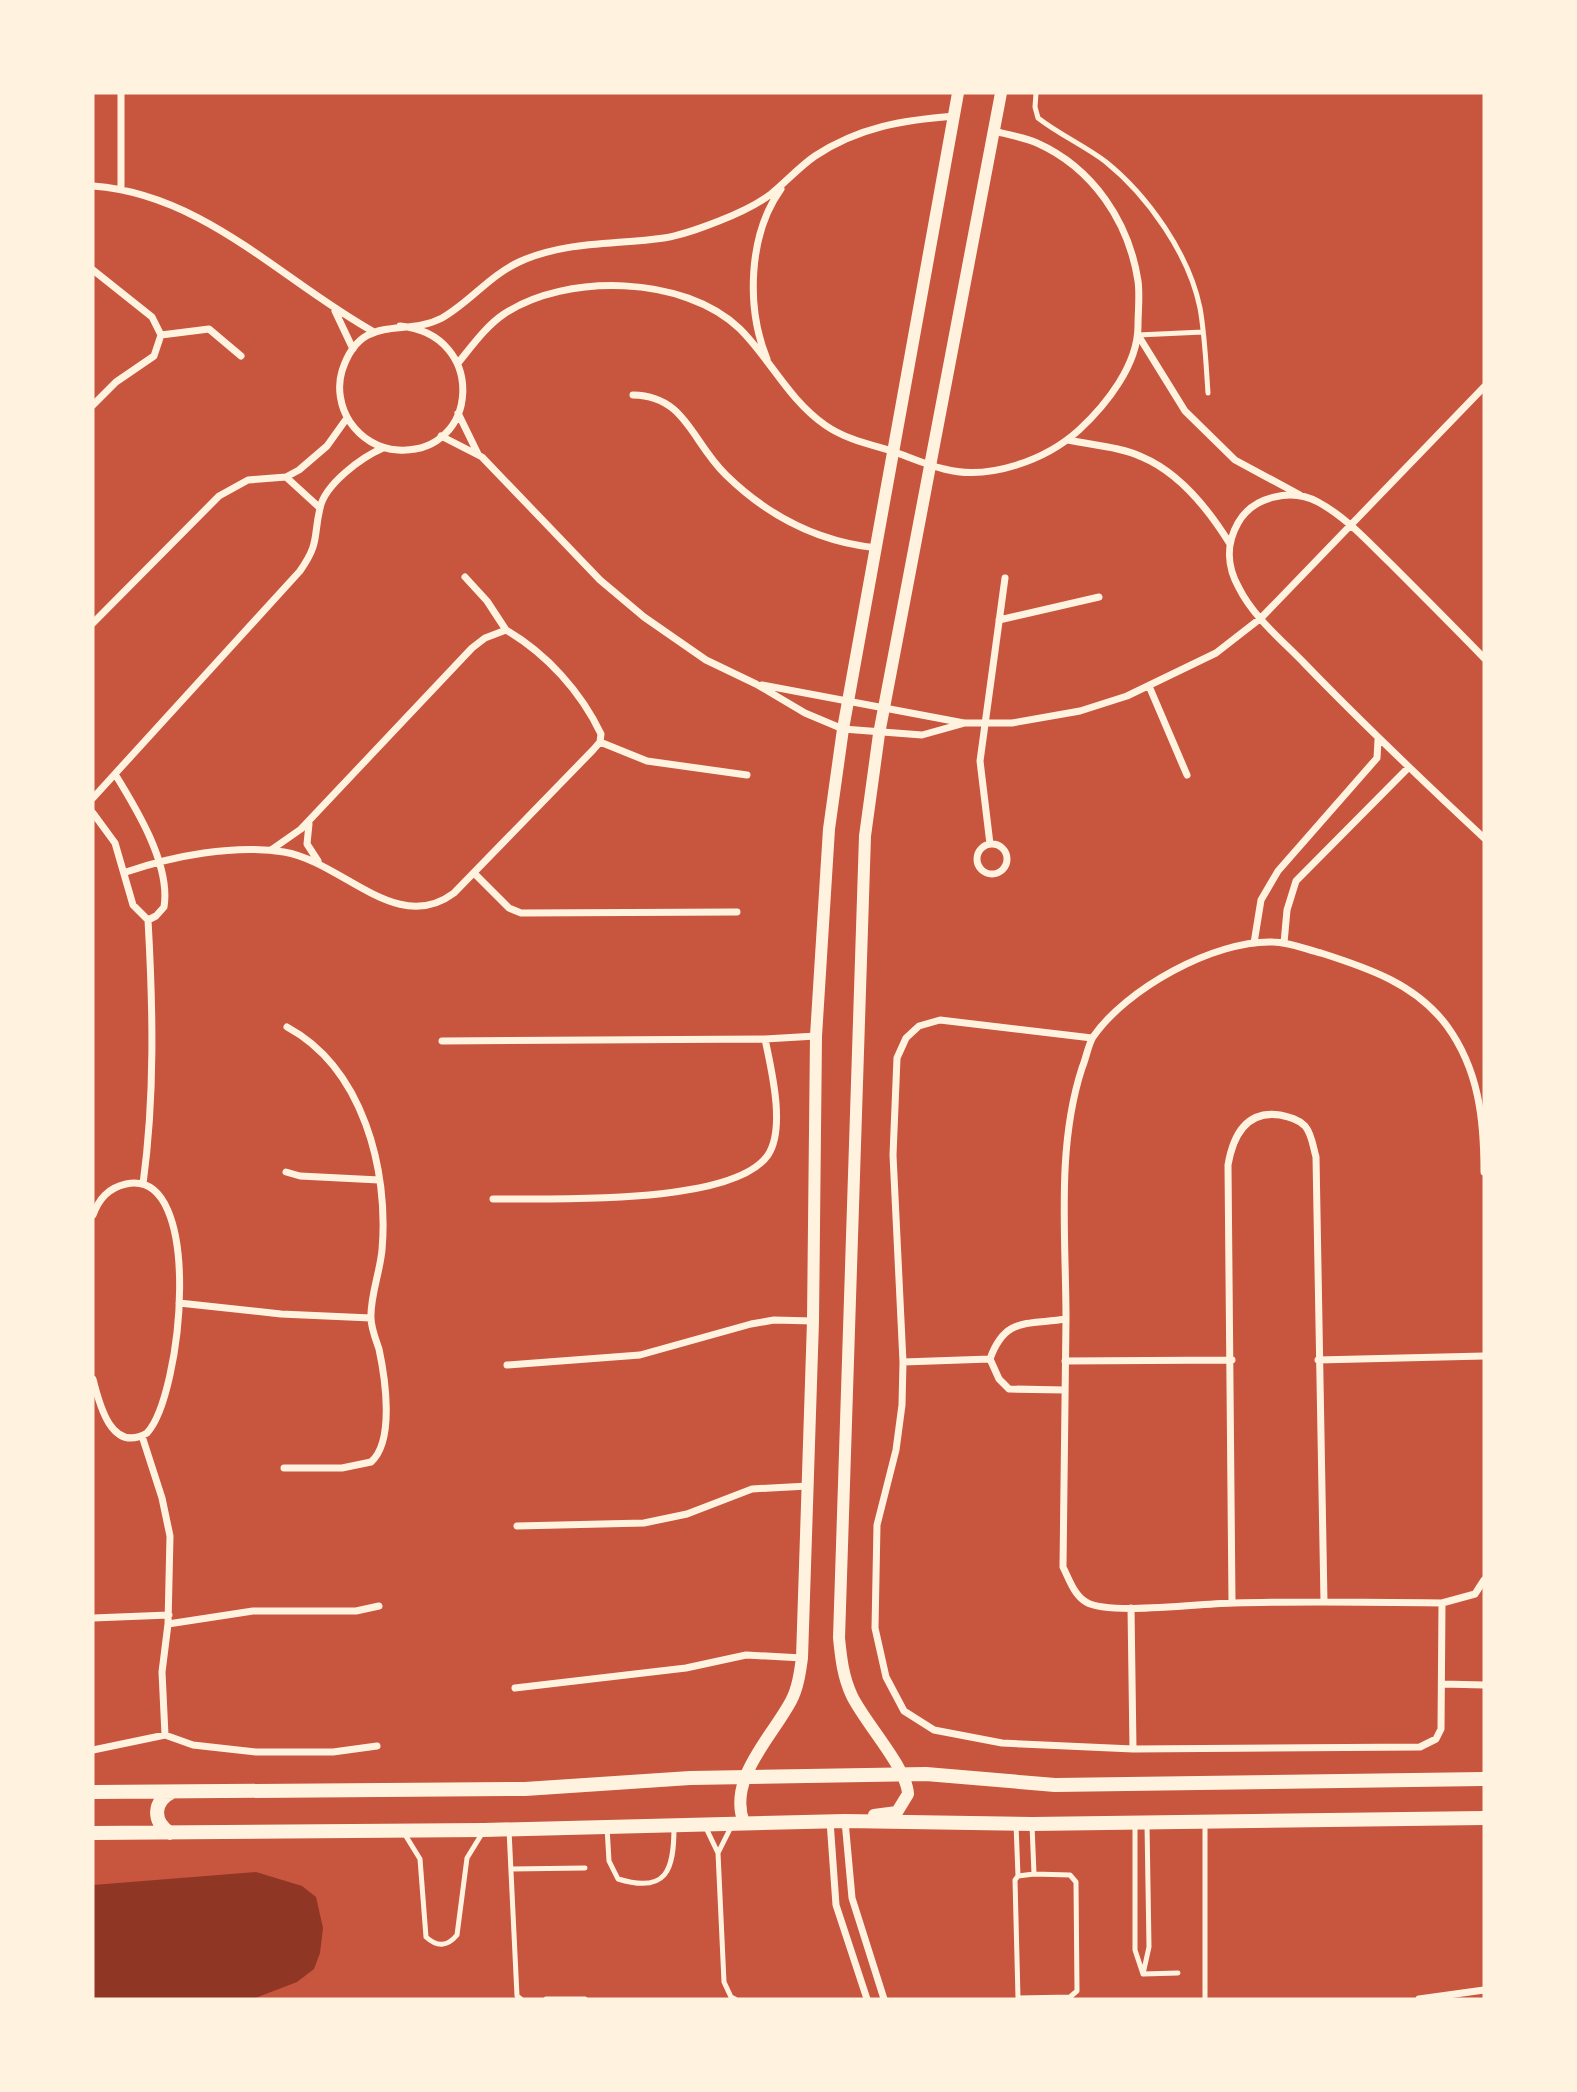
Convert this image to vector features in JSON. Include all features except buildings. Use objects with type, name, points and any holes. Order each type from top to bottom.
[{"type":"main road","points":[[93,1793],[525,1789],[747,1777],[903,1774],[948,1774],[1055,1785],[1484,1779]]},
{"type":"main road","points":[[170,1833],[160,1825],[156,1812],[161,1799],[172,1792]]},
{"type":"main road","points":[[93,1833],[509,1830],[837,1821],[1032,1824],[1484,1818]]},
{"type":"street","points":[[121,93],[121,188]]},
{"type":"street","points":[[738,1823],[738,1803],[747,1777],[765,1740],[792,1699],[802,1658],[813,1321],[816,1037],[829,829],[849,700],[958,93]]},
{"type":"street","points":[[837,1821],[862,1814],[887,1815],[897,1812],[908,1794],[903,1774],[852,1695],[843,1671],[839,1638],[861,885],[864,836],[879,734],[1001,93]]},
{"type":"street","points":[[383,448],[356,431],[347,418],[342,404],[340,382],[345,361],[353,349],[374,332],[440,318],[496,275],[519,262],[548,252],[605,242],[673,237],[720,220],[769,195],[832,146],[873,128],[908,119],[956,116]]},
{"type":"street","points":[[458,363],[489,326],[514,308],[552,291],[603,285],[655,291],[703,306],[738,328],[797,403],[842,436],[959,471],[988,471],[1025,462],[1068,440],[1101,409],[1124,371],[1138,335],[1136,272],[1128,239],[1107,199],[1076,167],[1037,143],[994,131]]},
{"type":"street","points":[[773,371],[761,343],[757,320],[756,254],[768,212],[779,191],[798,170]]},
{"type":"street","points":[[93,186],[121,188],[207,222],[251,248],[334,310],[374,332]]},
{"type":"street","points":[[93,270],[152,317],[161,335],[154,356],[116,382],[93,405]]},
{"type":"street","points":[[334,310],[353,349]]},
{"type":"street","points":[[93,798],[300,571],[316,542],[320,508],[340,480],[368,455],[383,448],[419,448],[441,436],[458,413],[463,397],[458,363],[451,350],[428,331],[400,326]]},
{"type":"street","points":[[161,335],[209,329],[242,356]]},
{"type":"street","points":[[1138,335],[1185,411],[1235,460],[1311,499],[1351,525],[1482,652]]},
{"type":"street","points":[[458,413],[478,454],[600,580],[644,617],[706,660],[756,684],[805,713],[844,729],[879,734],[922,735],[965,723],[1012,723],[1080,711],[1149,686],[1216,653],[1261,618],[1484,387]]},
{"type":"street","points":[[633,395],[649,395],[666,401],[726,475],[773,512],[831,541],[878,548]]},
{"type":"street","points":[[93,623],[228,489],[248,480],[286,477],[307,465],[324,449],[347,418]]},
{"type":"street","points":[[441,436],[478,454]]},
{"type":"street","points":[[1068,440],[1142,456],[1192,494],[1213,517],[1230,544]]},
{"type":"street","points":[[286,477],[320,508]]},
{"type":"street","points":[[1311,499],[1287,495],[1260,502],[1240,519],[1230,544],[1229,560],[1234,578],[1244,597],[1261,618],[1378,739],[1484,838]]},
{"type":"street","points":[[126,872],[157,861],[191,855],[271,850],[320,863],[397,905],[412,909],[429,907],[444,901],[600,743],[601,734],[590,712],[574,690],[527,642],[506,630],[487,601],[465,577]]},
{"type":"street","points":[[990,844],[980,761],[1005,578]]},
{"type":"street","points":[[999,620],[1099,597]]},
{"type":"street","points":[[271,850],[301,830],[472,648],[485,638],[506,630]]},
{"type":"street","points":[[756,684],[965,723]]},
{"type":"street","points":[[1149,686],[1186,775]]},
{"type":"street","points":[[1254,943],[1261,900],[1278,871],[1377,758],[1378,739]]},
{"type":"street","points":[[600,743],[647,761],[747,775]]},
{"type":"street","points":[[1284,943],[1287,910],[1296,881],[1409,767]]},
{"type":"street","points":[[115,774],[145,828],[165,893],[164,907],[148,920]]},
{"type":"street","points":[[93,813],[115,843],[126,872],[133,905],[148,920],[153,1013],[152,1083],[143,1184]]},
{"type":"street","points":[[312,817],[307,827],[307,844],[310,853],[320,863]]},
{"type":"street","points":[[990,844],[1003,849],[1006,858],[1004,867],[991,874],[982,870],[977,857],[981,848],[990,844]]},
{"type":"street","points":[[474,873],[509,908],[521,913],[737,912]]},
{"type":"street","points":[[1484,1172],[1484,1121],[1476,1086],[1447,1026],[1429,1005],[1376,970],[1284,943],[1254,943],[1217,951],[1174,970],[1123,1005],[1092,1038],[1072,1098],[1065,1165],[1063,1567],[1074,1589],[1085,1602],[1099,1606],[1131,1608],[1232,1603],[1442,1603],[1475,1594],[1484,1580]]},
{"type":"street","points":[[1092,1038],[940,1020],[919,1026],[906,1038],[897,1058],[893,1155],[903,1362],[896,1450],[884,1487],[877,1525],[875,1628],[886,1677],[904,1711],[934,1730],[1002,1743],[1133,1749],[1420,1747],[1436,1740],[1440,1729],[1443,1684],[1442,1603]]},
{"type":"street","points":[[284,1468],[354,1467],[371,1462],[380,1452],[385,1433],[385,1388],[370,1318],[382,1249],[379,1180],[371,1139],[347,1086],[318,1049],[287,1027]]},
{"type":"street","points":[[442,1041],[816,1037]]},
{"type":"street","points":[[493,1199],[643,1198],[688,1189],[751,1171],[769,1154],[776,1123],[774,1082],[765,1039]]},
{"type":"street","points":[[1232,1603],[1232,1360],[1228,1165],[1231,1144],[1241,1127],[1255,1118],[1270,1114],[1292,1117],[1306,1127],[1315,1157],[1324,1602]]},
{"type":"street","points":[[286,1172],[300,1176],[379,1180]]},
{"type":"street","points":[[93,1215],[107,1192],[124,1184],[143,1184],[158,1194],[169,1214],[176,1244],[179,1303],[176,1345],[167,1392],[153,1427],[142,1436],[128,1437],[115,1432],[102,1411],[93,1379]]},
{"type":"street","points":[[179,1303],[281,1314],[370,1318]]},
{"type":"street","points":[[1065,1390],[1010,1389],[999,1379],[989,1359],[997,1339],[1007,1328],[1066,1319]]},
{"type":"street","points":[[507,1365],[640,1355],[751,1324],[774,1320],[813,1321]]},
{"type":"street","points":[[1318,1360],[1484,1356]]},
{"type":"street","points":[[903,1362],[989,1359]]},
{"type":"street","points":[[1065,1361],[1232,1360]]},
{"type":"street","points":[[142,1436],[162,1497],[170,1536],[169,1615],[162,1672],[165,1735]]},
{"type":"street","points":[[517,1526],[644,1523],[687,1514],[752,1489],[808,1486]]},
{"type":"street","points":[[168,1625],[253,1611],[356,1611],[379,1606]]},
{"type":"street","points":[[1131,1608],[1133,1749]]},
{"type":"street","points":[[93,1618],[169,1615]]},
{"type":"street","points":[[515,1688],[686,1668],[746,1655],[802,1658]]},
{"type":"street","points":[[1443,1684],[1484,1685]]},
{"type":"street","points":[[93,1750],[165,1735],[193,1745],[256,1752],[333,1752],[377,1746]]},
{"type":"street","points":[[837,1821],[836,1905],[867,1999]]},
{"type":"street","points":[[837,1821],[852,1898],[884,1999]]},
{"type":"street","points":[[1419,1999],[1484,1990]]},
{"type":"lane","points":[[1036,93],[1035,107],[1038,118],[1113,169],[1136,191],[1179,251],[1193,282],[1203,332],[1208,393]]},
{"type":"lane","points":[[1138,335],[1203,332]]},
{"type":"lane","points":[[1205,1821],[1205,1999]]},
{"type":"lane","points":[[1141,1822],[1135,1950],[1143,1974]]},
{"type":"lane","points":[[1141,1822],[1148,1961],[1143,1974]]},
{"type":"lane","points":[[718,1853],[738,1823]]},
{"type":"lane","points":[[704,1824],[718,1853],[724,1982],[731,1997],[735,1999]]},
{"type":"lane","points":[[1016,1824],[1018,1998],[1070,1997],[1077,1991],[1076,1882],[1070,1875],[1018,1875]]},
{"type":"lane","points":[[1032,1824],[1034,1874]]},
{"type":"lane","points":[[607,1827],[609,1861],[618,1879],[635,1884],[654,1882],[665,1876],[671,1867],[674,1826]]},
{"type":"lane","points":[[401,1831],[420,1859],[426,1937],[433,1943],[442,1945],[451,1942],[457,1935],[467,1858],[484,1830]]},
{"type":"lane","points":[[509,1830],[517,1996],[521,1999]]},
{"type":"lane","points":[[511,1869],[585,1867]]},
{"type":"lane","points":[[1143,1974],[1178,1973]]},
{"type":"lane","points":[[546,1999],[585,1999]]},
{"type":"shaded area","points":[[256,1872],[302,1886],[316,1897],[323,1928],[320,1953],[314,1969],[297,1982],[253,1999],[93,1999],[93,1885]]}]
